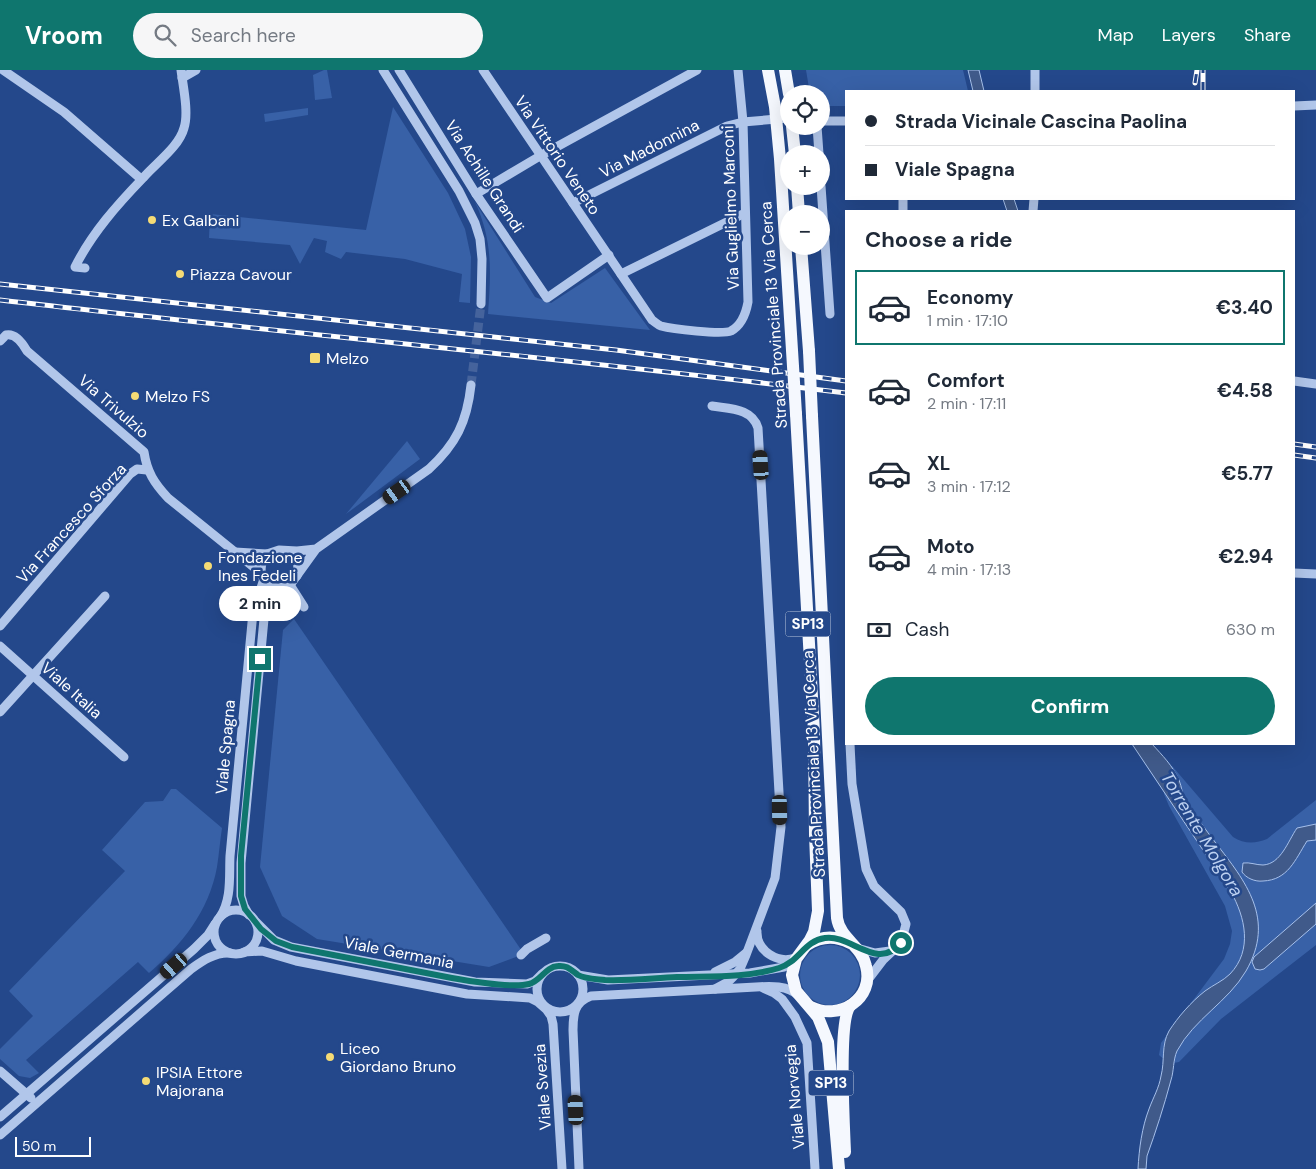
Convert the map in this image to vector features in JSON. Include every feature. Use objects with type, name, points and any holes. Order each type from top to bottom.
[{"type":"main road","name":"Strada Provinciale 13 Via Cerca","points":[[768,70],[775,107],[780,159],[814,732],[818,911],[814,932],[806,946],[797,956]]},
{"type":"main road","points":[[785,70],[788,85]]},
{"type":"main road","name":"Strada Provinciale 13 Via Cerca","points":[[802,255],[812,416],[837,918],[842,932],[861,953],[865,962],[867,981]]},
{"type":"main road","name":"Strada Provinciale 13 Via Cerca","points":[[806,946],[817,939],[828,937],[841,939],[854,946]]},
{"type":"main road","name":"SP13","points":[[797,956],[792,975],[794,986],[820,1020],[828,1042],[838,1169]]},
{"type":"main road","name":"SP13","points":[[845,1169],[843,1054],[846,1017],[850,1006],[861,996],[867,981]]},
{"type":"main road","points":[[803,1000],[815,1009],[826,1012],[838,1011],[850,1006]]},
{"type":"street","points":[[3,70],[70,118],[141,179]]},
{"type":"street","points":[[85,268],[75,267],[97,230],[141,179],[174,146],[183,131],[186,118],[181,74],[196,70]]},
{"type":"street","points":[[383,70],[459,191],[475,223],[480,239],[482,259],[480,304]]},
{"type":"street","name":"Via Achille Grandi","points":[[399,70],[476,194],[547,298],[609,255]]},
{"type":"street","name":"Via Vittorio Veneto","points":[[483,70],[652,320]]},
{"type":"street","points":[[476,194],[540,156],[697,70]]},
{"type":"street","name":"Via Guglielmo Marconi","points":[[652,320],[663,326],[723,333],[731,331],[736,327],[743,319],[747,309],[743,122],[738,70]]},
{"type":"street","points":[[1035,70],[1035,90]]},
{"type":"street","points":[[1295,106],[1316,105]]},
{"type":"street","name":"Via Madonnina","points":[[573,203],[722,128],[743,122],[780,118]]},
{"type":"street","points":[[830,120],[845,121]]},
{"type":"street","points":[[822,195],[830,314]]},
{"type":"street","points":[[621,274],[745,214]]},
{"type":"street","name":"Via Trivulzio","points":[[2,339],[10,334],[13,336],[27,351],[144,452],[147,470],[159,489],[262,576]]},
{"type":"street","points":[[1295,381],[1316,384]]},
{"type":"street","points":[[267,554],[260,566],[262,576],[269,585],[276,588],[290,585],[316,549],[429,469],[440,459],[461,429],[467,412],[471,385]]},
{"type":"street","points":[[712,406],[742,411],[754,419],[758,428],[781,827],[776,873],[748,951],[736,974],[728,982],[715,989]]},
{"type":"street","name":"Via Francesco Sforza","points":[[0,626],[130,474],[137,469],[147,470]]},
{"type":"street","points":[[235,552],[267,554],[279,550],[297,552],[316,549]]},
{"type":"street","points":[[285,551],[292,554],[297,561],[299,568],[297,576]]},
{"type":"street","points":[[1295,573],[1316,574]]},
{"type":"street","name":"Viale Spagna","points":[[218,920],[226,906],[228,896],[230,856],[253,612],[262,576]]},
{"type":"street","points":[[290,585],[304,607]]},
{"type":"street","name":"Viale Spagna","points":[[250,915],[244,906],[241,896],[241,856],[264,618],[276,588]]},
{"type":"street","points":[[0,712],[105,596]]},
{"type":"street","name":"Viale Italia","points":[[0,646],[124,756]]},
{"type":"street","points":[[850,745],[852,784],[866,869],[874,886],[901,912],[906,924],[901,943],[891,951],[867,981]]},
{"type":"street","points":[[0,1117],[194,949],[227,912],[234,910],[242,911],[250,915],[256,922],[258,931],[252,946],[238,954],[224,952],[212,956],[191,969],[0,1135]]},
{"type":"street","points":[[218,920],[214,931],[216,942],[222,949],[230,953]]},
{"type":"street","name":"Viale Germania","points":[[256,922],[274,940],[292,947],[452,978],[475,982],[523,984],[532,983],[542,974]]},
{"type":"street","points":[[757,927],[757,940],[767,953],[782,959],[790,959],[797,956]]},
{"type":"street","points":[[521,955],[527,949],[546,938]]},
{"type":"street","points":[[854,946],[870,953],[878,954],[891,951]]},
{"type":"street","name":"Viale Germania","points":[[244,952],[262,951],[296,961],[460,992],[489,996],[530,998],[543,1006]]},
{"type":"street","points":[[703,976],[723,969],[740,959],[748,951]]},
{"type":"street","points":[[578,975],[608,980],[736,974],[778,968],[789,964],[797,956]]},
{"type":"street","points":[[578,1005],[582,998],[583,989],[582,981],[578,975],[569,968],[560,966],[550,968],[542,974],[536,991],[538,999],[543,1006],[551,1011],[560,1013],[569,1011],[578,1005],[591,996],[715,989],[776,987],[789,989],[803,1000]]},
{"type":"street","name":"Viale Norvegia","points":[[756,987],[768,990],[782,998],[795,1017],[807,1043],[815,1169]]},
{"type":"street","name":"Viale Svezia","points":[[578,1005],[573,1014],[572,1030],[579,1169]]},
{"type":"street","name":"Viale Svezia","points":[[543,1006],[551,1016],[553,1024],[562,1169]]},
{"type":"street","points":[[0,1071],[36,1104]]},
{"type":"shaded area","points":[[327,70],[332,98],[315,100],[313,75]]},
{"type":"shaded area","points":[[806,70],[963,70],[968,90],[845,90],[845,106],[830,106],[830,85],[808,85]]},
{"type":"shaded area","points":[[393,107],[448,193],[465,229],[471,257],[470,303],[459,302],[462,274],[405,259],[346,252],[341,259],[325,252],[327,241],[314,238],[300,264],[290,245],[209,238],[210,214],[366,230]]},
{"type":"shaded area","points":[[308,108],[308,115],[265,122],[264,114]]},
{"type":"shaded area","points":[[475,202],[535,297],[551,303],[605,268],[650,330],[488,314],[490,270],[488,244],[481,216]]},
{"type":"shaded area","points":[[407,441],[420,459],[346,514]]},
{"type":"shaded area","points":[[294,619],[524,954],[489,967],[317,939],[282,916],[260,867],[283,630]]},
{"type":"shaded area","points":[[1160,757],[1173,767],[1233,837],[1241,841],[1258,842],[1267,839],[1316,800],[1316,945],[1221,1019],[1176,1063],[1168,1062],[1159,1055],[1161,1043],[1224,959],[1230,944],[1232,931],[1225,906],[1164,794]]},
{"type":"shaded area","points":[[171,789],[176,789],[222,828],[213,883],[201,912],[183,939],[149,973],[138,962],[26,1060],[39,1073],[30,1078],[19,1076],[0,1059],[0,1049],[33,1016],[9,991],[125,871],[102,850],[145,802],[163,801]]},
{"type":"shaded area","points":[[830,945],[847,950],[855,958],[860,975],[855,992],[847,1000],[830,1005],[813,1000],[805,992],[800,975],[805,958],[813,950]]},
{"type":"water","points":[[968,70],[979,70],[984,90],[973,90]]},
{"type":"water","points":[[1003,200],[1014,200],[1018,210],[1007,210]]},
{"type":"water","name":"Torrente Molgora","points":[[1133,745],[1153,745],[1174,770],[1186,801],[1246,887],[1258,918],[1255,952],[1246,971],[1230,992],[1192,1029],[1177,1051],[1172,1077],[1147,1156],[1146,1169],[1138,1169],[1141,1138],[1160,1080],[1164,1047],[1169,1031],[1190,1005],[1205,991],[1230,974],[1242,955],[1244,944],[1243,923],[1231,892]]},
{"type":"water","points":[[1316,824],[1316,840],[1307,841],[1290,868],[1279,877],[1272,880],[1257,881],[1248,878],[1242,872],[1243,863],[1263,865],[1275,861],[1297,828]]},
{"type":"water","points":[[1316,903],[1316,924],[1264,969],[1255,969],[1252,962],[1254,957]]},
{"type":"tunnel","points":[[471,385],[481,304]]},
{"type":"railway","points":[[1195,83],[1197,70]]},
{"type":"railway","points":[[1203,70],[1203,90]]},
{"type":"railway","points":[[0,284],[616,350],[845,381]]},
{"type":"railway","points":[[0,300],[635,368],[845,393]]},
{"type":"railway","points":[[1295,444],[1316,447]]},
{"type":"railway","points":[[1295,455],[1316,458]]},
{"type":"place","name":"Ex Galbani","points":[[152,220]]},
{"type":"place","name":"Piazza Cavour","points":[[180,274]]},
{"type":"place","name":"Melzo","points":[[315,358]]},
{"type":"place","name":"Melzo FS","points":[[135,396]]},
{"type":"place","name":"Fondazione Ines Fedeli","points":[[208,566]]},
{"type":"place","name":"Liceo Giordano Bruno","points":[[330,1057]]},
{"type":"place","name":"IPSIA Ettore Majorana","points":[[146,1081]]},
{"type":"route","points":[[260,659],[241,856],[241,896],[245,909],[258,926],[280,943],[292,947],[475,982],[529,984],[547,970],[558,966],[565,966],[584,977],[605,980],[742,974],[764,972],[787,965],[807,945],[822,938],[832,937],[841,939],[864,951],[878,954],[894,950],[901,943]]}]
